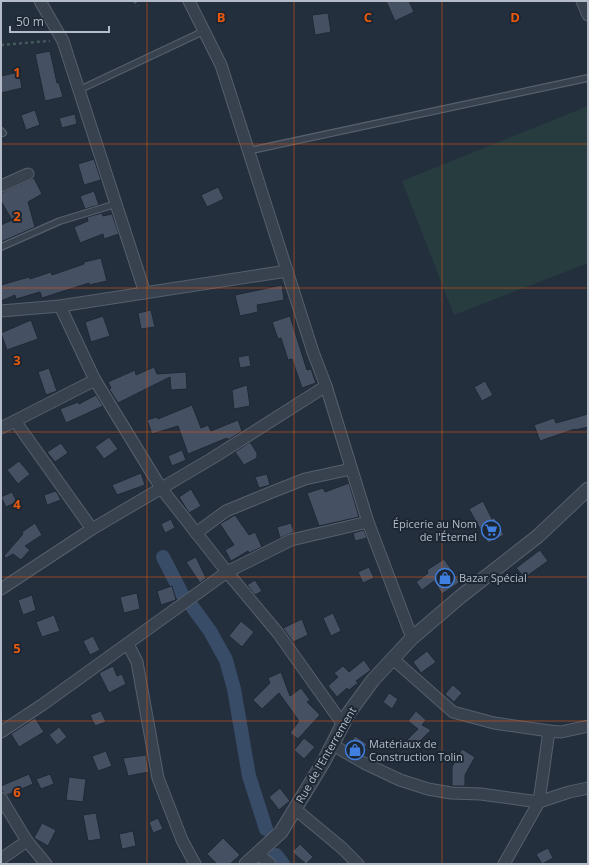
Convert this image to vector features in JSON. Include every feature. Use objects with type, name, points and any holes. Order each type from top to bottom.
[{"type":"street","points":[[40,1],[63,41],[145,293]]},
{"type":"street","points":[[189,1],[221,65],[313,352],[326,386],[368,522],[412,638]]},
{"type":"street","points":[[582,1],[588,16]]},
{"type":"street","points":[[1,186],[28,174]]},
{"type":"street","points":[[1,311],[60,306],[287,272]]},
{"type":"street","points":[[60,306],[95,380],[161,488],[227,572],[278,633],[342,723]]},
{"type":"street","points":[[1,428],[95,380]]},
{"type":"street","points":[[1,589],[92,529],[326,386]]},
{"type":"street","points":[[15,421],[92,529]]},
{"type":"street","points":[[196,533],[226,511],[265,494],[305,479],[352,469]]},
{"type":"street","name":"Rue de l'Enterrement","points":[[246,864],[281,832],[332,745],[342,723],[373,680],[412,638],[460,597],[538,536],[588,489]]},
{"type":"street","points":[[1,732],[128,644],[227,572],[291,540],[368,522]]},
{"type":"street","points":[[128,644],[137,662],[158,778],[182,840],[195,864]]},
{"type":"street","points":[[393,659],[453,712],[494,723],[549,731],[561,732],[588,726]]},
{"type":"street","points":[[504,864],[539,802],[549,731]]},
{"type":"street","points":[[332,745],[364,763],[400,780],[428,789],[451,794],[482,794],[539,802],[569,792],[588,788]]},
{"type":"street","points":[[1,798],[27,841],[46,864]]},
{"type":"street","points":[[295,809],[342,848],[358,864]]},
{"type":"street","points":[[1,859],[27,841]]},
{"type":"street","points":[[257,853],[270,864]]},
{"type":"lane","points":[[79,90],[204,31]]},
{"type":"lane","points":[[248,151],[588,78]]},
{"type":"lane","points":[[1,247],[60,221],[116,204]]},
{"type":"path","points":[[134,1],[138,6]]},
{"type":"path","points":[[1,45],[63,41]]},
{"type":"green space","points":[[588,106],[588,263],[454,315],[402,181]]},
{"type":"building","points":[[386,1],[409,1],[414,12],[395,21]]},
{"type":"building","points":[[328,13],[331,32],[315,35],[312,15]]},
{"type":"building","points":[[50,51],[57,83],[59,83],[63,97],[45,101],[35,54]]},
{"type":"building","points":[[19,72],[22,88],[1,93],[1,76]]},
{"type":"building","points":[[35,110],[40,125],[26,130],[21,115]]},
{"type":"building","points":[[75,114],[77,124],[62,128],[59,118]]},
{"type":"building","points":[[94,159],[101,180],[84,185],[78,164]]},
{"type":"building","points":[[34,178],[42,194],[28,202],[35,227],[1,242],[1,225],[12,220],[1,201],[1,193]]},
{"type":"building","points":[[218,187],[224,199],[207,207],[201,195]]},
{"type":"building","points":[[94,191],[99,205],[85,209],[80,196]]},
{"type":"building","points":[[102,213],[103,216],[112,214],[119,234],[104,239],[103,234],[80,243],[74,227],[88,221],[87,217]]},
{"type":"building","points":[[101,258],[107,281],[89,285],[89,283],[42,298],[40,292],[16,299],[15,295],[1,301],[1,285],[29,277],[30,279],[51,272],[52,275],[84,264],[84,262]]},
{"type":"building","points":[[282,285],[284,300],[257,305],[258,312],[240,316],[235,295]]},
{"type":"building","points":[[151,310],[155,327],[141,329],[138,313]]},
{"type":"building","points":[[103,316],[110,336],[91,342],[85,322]]},
{"type":"building","points":[[290,316],[307,370],[311,369],[316,383],[302,388],[292,359],[288,360],[281,338],[278,339],[272,322]]},
{"type":"building","points":[[31,320],[38,339],[7,350],[1,333]]},
{"type":"building","points":[[249,355],[251,366],[240,368],[238,357]]},
{"type":"building","points":[[154,367],[157,374],[186,372],[187,389],[171,390],[170,377],[118,403],[109,389],[111,388],[108,382],[135,370],[136,375]]},
{"type":"building","points":[[49,368],[57,391],[46,395],[38,372]]},
{"type":"building","points":[[485,381],[493,395],[482,401],[474,387]]},
{"type":"building","points":[[247,385],[250,406],[234,409],[232,390]]},
{"type":"building","points":[[96,395],[103,406],[66,423],[60,409],[78,402],[79,404]]},
{"type":"building","points":[[192,405],[201,428],[208,425],[211,431],[238,420],[242,431],[228,440],[227,438],[188,454],[178,426],[152,434],[147,420],[157,417],[158,419]]},
{"type":"building","points":[[588,414],[588,427],[575,429],[540,441],[534,425],[554,418],[556,423]]},
{"type":"building","points":[[109,437],[118,449],[104,459],[95,447]]},
{"type":"building","points":[[250,442],[257,453],[257,458],[244,465],[235,452]]},
{"type":"building","points":[[61,443],[68,453],[55,462],[47,452]]},
{"type":"building","points":[[182,450],[186,460],[172,466],[168,456]]},
{"type":"building","points":[[19,461],[30,474],[18,484],[7,470]]},
{"type":"building","points":[[141,473],[145,485],[117,495],[112,485]]},
{"type":"building","points":[[267,474],[270,485],[259,488],[255,477]]},
{"type":"building","points":[[349,483],[359,517],[319,526],[307,493],[323,488],[325,492]]},
{"type":"building","points":[[191,489],[201,506],[189,513],[179,497]]},
{"type":"building","points":[[56,491],[61,500],[47,505],[44,495]]},
{"type":"building","points":[[12,492],[17,502],[6,507],[1,497]]},
{"type":"building","points":[[483,501],[492,519],[494,517],[504,535],[488,543],[469,509]]},
{"type":"building","points":[[235,515],[249,535],[255,532],[262,547],[249,553],[248,551],[231,561],[225,550],[234,545],[220,524]]},
{"type":"building","points":[[171,519],[175,528],[165,533],[161,524]]},
{"type":"building","points":[[35,523],[42,535],[25,546],[30,550],[21,560],[13,554],[6,558],[4,556],[23,534],[22,532]]},
{"type":"building","points":[[291,523],[294,532],[280,538],[277,527]]},
{"type":"building","points":[[364,530],[367,538],[355,541],[353,533]]},
{"type":"building","points":[[540,550],[548,561],[527,576],[523,576],[516,568]]},
{"type":"building","points":[[196,557],[206,578],[200,583],[186,562]]},
{"type":"building","points":[[444,559],[460,582],[442,594],[434,581],[422,590],[416,582],[428,573],[427,570]]},
{"type":"building","points":[[369,567],[374,578],[363,583],[358,572]]},
{"type":"building","points":[[255,580],[262,591],[255,595],[247,585]]},
{"type":"building","points":[[172,586],[176,600],[161,605],[157,591]]},
{"type":"building","points":[[137,593],[140,609],[124,613],[120,597]]},
{"type":"building","points":[[32,595],[36,610],[23,615],[18,600]]},
{"type":"building","points":[[333,613],[341,631],[331,636],[323,618]]},
{"type":"building","points":[[54,615],[60,631],[42,637],[36,622]]},
{"type":"building","points":[[302,619],[308,635],[293,642],[283,628]]},
{"type":"building","points":[[241,621],[254,632],[242,647],[229,636]]},
{"type":"building","points":[[93,636],[100,650],[90,655],[83,641]]},
{"type":"building","points":[[427,651],[436,662],[421,673],[413,662]]},
{"type":"building","points":[[364,660],[371,670],[356,681],[358,683],[349,690],[347,688],[337,697],[328,686],[338,677],[334,673],[343,666],[349,672]]},
{"type":"building","points":[[113,666],[117,676],[122,674],[126,684],[109,693],[99,673]]},
{"type":"building","points":[[281,672],[290,696],[301,688],[310,700],[307,702],[320,715],[298,739],[290,733],[299,721],[279,693],[262,709],[253,700],[270,683],[268,678]]},
{"type":"building","points":[[453,685],[462,693],[454,702],[445,694]]},
{"type":"building","points":[[389,693],[398,699],[392,709],[383,702]]},
{"type":"building","points":[[101,711],[106,722],[95,726],[90,715]]},
{"type":"building","points":[[416,711],[426,720],[422,725],[431,730],[410,751],[403,744],[418,729],[408,721]]},
{"type":"building","points":[[35,718],[44,732],[19,747],[11,734]]},
{"type":"building","points":[[59,727],[67,737],[57,745],[49,735]]},
{"type":"building","points":[[355,736],[367,744],[361,753],[349,746]]},
{"type":"building","points":[[304,738],[315,747],[304,759],[294,750]]},
{"type":"building","points":[[462,749],[475,757],[465,775],[465,786],[452,786],[452,767]]},
{"type":"building","points":[[106,751],[112,766],[98,771],[92,756]]},
{"type":"building","points":[[146,755],[149,772],[128,776],[123,758]]},
{"type":"building","points":[[29,774],[33,784],[7,795],[2,791],[1,786]]},
{"type":"building","points":[[50,774],[54,784],[41,789],[36,779]]},
{"type":"building","points":[[69,777],[86,779],[83,802],[66,800]]},
{"type":"building","points":[[280,788],[290,801],[279,810],[269,797]]},
{"type":"building","points":[[96,813],[101,839],[88,841],[83,815]]},
{"type":"building","points":[[158,818],[163,829],[153,833],[149,822]]},
{"type":"building","points":[[42,823],[56,830],[48,846],[34,838]]},
{"type":"building","points":[[133,831],[136,846],[122,849],[119,834]]},
{"type":"building","points":[[223,838],[240,855],[230,864],[217,864],[207,854]]},
{"type":"building","points":[[300,844],[313,857],[306,864],[292,852]]},
{"type":"building","points":[[548,848],[553,858],[542,864],[536,854]]},
{"type":"waterway","points":[[163,557],[182,594]]},
{"type":"waterway","points":[[191,605],[210,631],[226,660],[234,689],[249,776],[266,829]]},
{"type":"waterway","points":[[276,855],[283,864]]},
{"type":"place","name":"Épicerie au Nom de l'Éternel","points":[[491,530]]},
{"type":"place","name":"Bazar Spécial","points":[[445,578]]},
{"type":"place","name":"Matériaux de Construction Tolin","points":[[355,750]]}]
